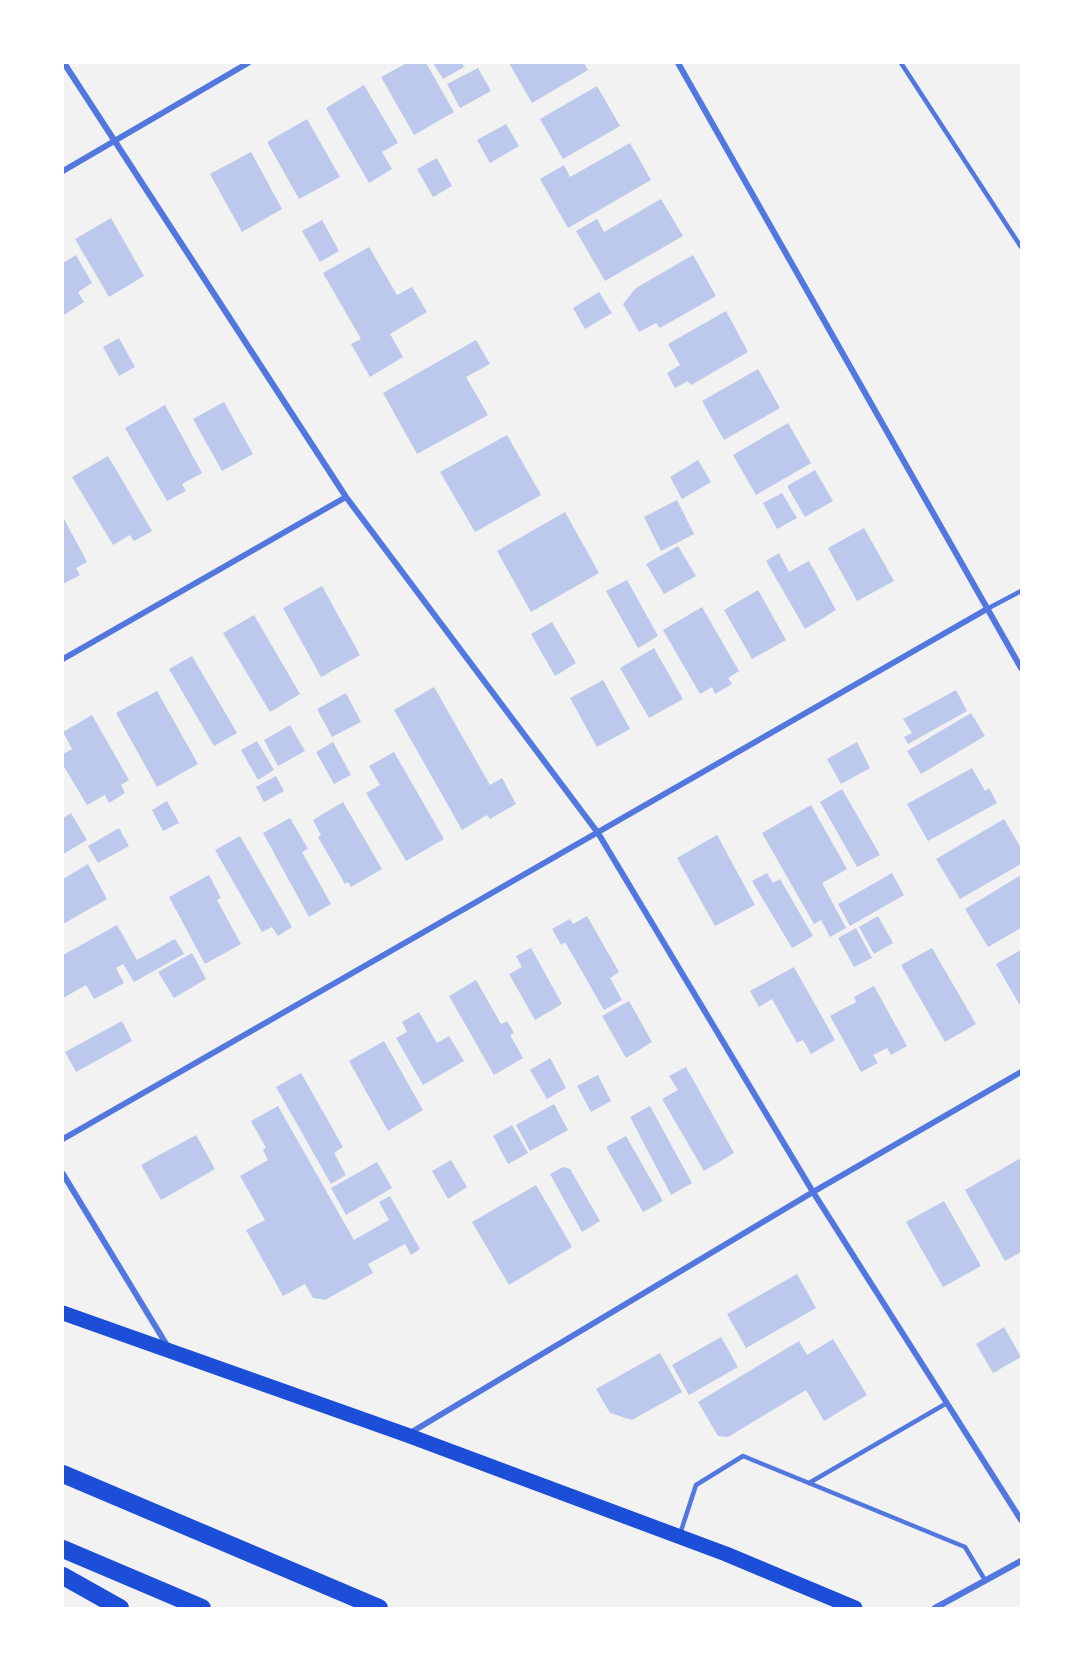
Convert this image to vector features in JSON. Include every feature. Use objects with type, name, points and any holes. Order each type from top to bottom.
[{"type":"highway","points":[[63,1474],[379,1608]]},
{"type":"highway","points":[[63,1549],[202,1608]]},
{"type":"highway","points":[[63,1576],[120,1608]]},
{"type":"main road","points":[[63,1313],[407,1435],[680,1537],[855,1608]]},
{"type":"street","points":[[64,63],[113,142],[346,497],[598,833],[813,1192],[1021,1520]]},
{"type":"street","points":[[63,171],[248,63]]},
{"type":"street","points":[[678,63],[1021,668]]},
{"type":"street","points":[[63,659],[346,497]]},
{"type":"street","points":[[63,1139],[987,609]]},
{"type":"street","points":[[407,1435],[813,1192],[1021,1072]]},
{"type":"street","points":[[63,1174],[172,1352]]},
{"type":"street","points":[[935,1608],[1021,1561]]},
{"type":"lane","points":[[901,63],[1021,247]]},
{"type":"lane","points":[[987,609],[1021,591]]},
{"type":"lane","points":[[809,1483],[947,1403]]},
{"type":"lane","points":[[680,1537],[696,1485],[743,1456],[965,1547],[986,1580]]},
{"type":"building","points":[[407,63],[426,63],[454,112],[414,135],[381,77]]},
{"type":"building","points":[[433,63],[462,63],[464,67],[443,79]]},
{"type":"building","points":[[509,63],[584,63],[588,70],[532,103]]},
{"type":"building","points":[[478,68],[491,91],[460,108],[447,84]]},
{"type":"building","points":[[364,85],[398,143],[382,152],[392,169],[369,183],[326,108]]},
{"type":"building","points":[[597,86],[620,126],[563,159],[540,119]]},
{"type":"building","points":[[307,119],[340,177],[299,199],[267,142]]},
{"type":"building","points":[[506,124],[519,146],[490,163],[477,140]]},
{"type":"building","points":[[630,143],[651,180],[568,228],[540,179],[564,165],[570,177]]},
{"type":"building","points":[[251,152],[282,209],[242,232],[210,174]]},
{"type":"building","points":[[437,158],[452,186],[433,197],[417,169]]},
{"type":"building","points":[[661,199],[683,236],[605,281],[576,231],[597,219],[604,232]]},
{"type":"building","points":[[111,218],[144,276],[109,297],[75,239]]},
{"type":"building","points":[[322,220],[339,251],[320,262],[302,231]]},
{"type":"building","points":[[369,247],[397,295],[412,287],[427,312],[390,334],[403,357],[370,377],[351,344],[361,339],[323,273]]},
{"type":"building","points":[[76,255],[92,283],[78,292],[84,302],[64,315],[63,263]]},
{"type":"building","points":[[693,255],[716,296],[660,328],[656,323],[639,332],[623,304],[636,288]]},
{"type":"building","points":[[599,292],[612,313],[585,329],[573,308]]},
{"type":"building","points":[[726,311],[748,352],[691,385],[688,381],[675,388],[667,373],[680,365],[668,344]]},
{"type":"building","points":[[119,338],[135,367],[119,376],[103,347]]},
{"type":"building","points":[[476,340],[490,364],[466,377],[488,415],[417,454],[383,393]]},
{"type":"building","points":[[758,369],[780,408],[724,440],[702,401]]},
{"type":"building","points":[[224,402],[253,454],[222,471],[193,419]]},
{"type":"building","points":[[165,405],[202,473],[182,484],[186,491],[167,501],[125,428]]},
{"type":"building","points":[[788,423],[811,463],[756,495],[733,455]]},
{"type":"building","points":[[507,435],[541,495],[475,532],[440,472]]},
{"type":"building","points":[[108,456],[152,531],[134,541],[130,535],[113,545],[72,477]]},
{"type":"building","points":[[698,460],[711,482],[682,499],[670,477]]},
{"type":"building","points":[[815,470],[833,501],[805,517],[787,486]]},
{"type":"building","points":[[782,493],[797,518],[777,529],[763,503]]},
{"type":"building","points":[[677,500],[694,534],[661,551],[644,517]]},
{"type":"building","points":[[565,512],[599,573],[531,612],[497,551]]},
{"type":"building","points":[[63,517],[87,562],[76,568],[80,575],[63,584]]},
{"type":"building","points":[[864,528],[894,581],[857,601],[828,548]]},
{"type":"building","points":[[678,546],[696,576],[664,594],[646,564]]},
{"type":"building","points":[[779,553],[789,572],[809,561],[836,610],[805,629],[766,561]]},
{"type":"building","points":[[627,580],[658,636],[638,648],[606,591]]},
{"type":"building","points":[[322,586],[360,655],[321,677],[283,608]]},
{"type":"building","points":[[758,590],[786,640],[752,659],[724,610]]},
{"type":"building","points":[[702,607],[739,671],[728,678],[732,684],[715,694],[712,687],[700,694],[663,630]]},
{"type":"building","points":[[254,615],[300,694],[270,712],[223,633]]},
{"type":"building","points":[[552,622],[576,663],[555,676],[531,634]]},
{"type":"building","points":[[654,648],[683,699],[649,718],[620,668]]},
{"type":"building","points":[[192,656],[237,733],[214,746],[169,669]]},
{"type":"building","points":[[603,680],[630,729],[597,747],[570,698]]},
{"type":"building","points":[[434,687],[490,785],[502,778],[516,804],[490,819],[487,815],[462,830],[394,710]]},
{"type":"building","points":[[956,690],[967,711],[908,744],[904,737],[912,733],[903,719]]},
{"type":"building","points":[[157,691],[198,764],[157,787],[116,713]]},
{"type":"building","points":[[346,693],[361,722],[332,737],[317,709]]},
{"type":"building","points":[[971,713],[985,736],[921,774],[907,751]]},
{"type":"building","points":[[92,715],[129,780],[121,785],[125,793],[109,803],[105,795],[87,805],[63,765],[63,754],[72,749],[63,732]]},
{"type":"building","points":[[290,725],[305,751],[278,766],[264,740]]},
{"type":"building","points":[[257,741],[274,770],[258,780],[241,750]]},
{"type":"building","points":[[333,742],[351,775],[334,784],[316,752]]},
{"type":"building","points":[[857,742],[870,768],[841,784],[827,759]]},
{"type":"building","points":[[394,752],[444,839],[406,861],[366,793],[380,785],[369,766]]},
{"type":"building","points":[[972,768],[985,791],[989,788],[997,803],[928,841],[907,804]]},
{"type":"building","points":[[276,776],[284,791],[264,802],[256,787]]},
{"type":"building","points":[[842,789],[880,855],[857,867],[820,802]]},
{"type":"building","points":[[167,801],[179,823],[163,831],[152,810]]},
{"type":"building","points":[[343,802],[382,869],[351,887],[348,882],[345,884],[318,837],[321,835],[313,820]]},
{"type":"building","points":[[811,805],[847,869],[822,883],[846,928],[830,937],[821,920],[814,924],[762,833]]},
{"type":"building","points":[[71,813],[87,840],[63,854],[63,818]]},
{"type":"building","points":[[290,818],[308,849],[302,852],[331,904],[309,917],[263,833]]},
{"type":"building","points":[[1004,819],[1021,848],[1021,864],[960,899],[936,859]]},
{"type":"building","points":[[119,828],[129,846],[98,863],[88,846]]},
{"type":"building","points":[[717,835],[755,905],[715,926],[677,858]]},
{"type":"building","points":[[240,836],[292,927],[278,936],[272,927],[262,932],[215,850]]},
{"type":"building","points":[[88,864],[107,899],[63,924],[63,879]]},
{"type":"building","points":[[767,873],[773,883],[780,879],[813,936],[792,948],[752,881]]},
{"type":"building","points":[[892,873],[904,895],[850,926],[838,904]]},
{"type":"building","points":[[209,875],[221,898],[217,900],[241,944],[205,964],[169,897]]},
{"type":"building","points":[[1021,875],[1021,928],[988,947],[965,909]]},
{"type":"building","points":[[587,916],[619,972],[610,978],[622,1000],[604,1010],[565,942],[561,945],[552,929],[570,919],[573,924]]},
{"type":"building","points":[[878,916],[893,943],[874,954],[859,927]]},
{"type":"building","points":[[117,925],[137,960],[175,939],[184,954],[134,982],[123,964],[116,968],[124,983],[94,999],[86,985],[63,998],[63,955]]},
{"type":"building","points":[[856,928],[872,958],[854,967],[838,938]]},
{"type":"building","points":[[531,948],[562,1004],[535,1020],[509,974],[522,967],[516,956]]},
{"type":"building","points":[[932,948],[976,1024],[945,1042],[901,965]]},
{"type":"building","points":[[1021,950],[1021,1003],[1019,1004],[996,964]]},
{"type":"building","points":[[192,953],[206,979],[174,998],[158,972]]},
{"type":"building","points":[[794,967],[835,1040],[811,1054],[803,1040],[797,1043],[772,999],[759,1007],[750,991]]},
{"type":"building","points":[[476,980],[501,1024],[507,1021],[514,1033],[510,1035],[523,1058],[494,1075],[449,996]]},
{"type":"building","points":[[874,986],[907,1046],[891,1055],[887,1048],[873,1055],[878,1063],[861,1072],[830,1016],[856,1002],[854,997]]},
{"type":"building","points":[[629,1001],[652,1042],[626,1058],[602,1016]]},
{"type":"building","points":[[419,1012],[437,1043],[449,1036],[464,1061],[423,1085],[396,1038],[407,1032],[402,1022]]},
{"type":"building","points":[[122,1021],[132,1041],[76,1072],[65,1052]]},
{"type":"building","points":[[384,1041],[423,1110],[388,1131],[349,1061]]},
{"type":"building","points":[[550,1058],[566,1088],[547,1099],[530,1070]]},
{"type":"building","points":[[686,1067],[734,1153],[704,1171],[662,1099],[678,1090],[669,1076]]},
{"type":"building","points":[[301,1073],[343,1147],[334,1153],[346,1175],[331,1184],[276,1087]]},
{"type":"building","points":[[598,1075],[611,1101],[591,1112],[577,1086]]},
{"type":"building","points":[[554,1104],[568,1130],[530,1151],[516,1125]]},
{"type":"building","points":[[278,1106],[354,1240],[389,1220],[379,1202],[390,1196],[420,1249],[411,1255],[405,1244],[368,1264],[373,1273],[325,1300],[313,1298],[305,1284],[283,1296],[246,1230],[265,1220],[240,1176],[268,1160],[263,1150],[266,1148],[251,1121]]},
{"type":"building","points":[[650,1106],[692,1183],[671,1195],[630,1117]]},
{"type":"building","points":[[512,1125],[528,1153],[508,1164],[493,1136]]},
{"type":"building","points":[[196,1135],[215,1169],[161,1200],[141,1165]]},
{"type":"building","points":[[626,1136],[663,1201],[643,1212],[606,1147]]},
{"type":"building","points":[[1021,1158],[1021,1252],[1005,1261],[965,1190]]},
{"type":"building","points":[[451,1160],[467,1187],[448,1199],[432,1171]]},
{"type":"building","points":[[377,1162],[392,1188],[346,1215],[331,1188]]},
{"type":"building","points":[[563,1167],[570,1169],[600,1221],[582,1232],[550,1174]]},
{"type":"building","points":[[536,1185],[572,1247],[509,1285],[472,1222]]},
{"type":"building","points":[[944,1201],[981,1266],[943,1287],[906,1222]]},
{"type":"building","points":[[797,1274],[816,1308],[746,1348],[727,1314]]},
{"type":"building","points":[[1004,1327],[1021,1357],[993,1373],[976,1344]]},
{"type":"building","points":[[721,1337],[738,1367],[689,1395],[672,1365]]},
{"type":"building","points":[[833,1339],[867,1395],[824,1421],[806,1390],[728,1437],[718,1436],[698,1402],[799,1341],[807,1355]]},
{"type":"building","points":[[660,1353],[682,1392],[632,1420],[610,1413],[596,1389]]}]
